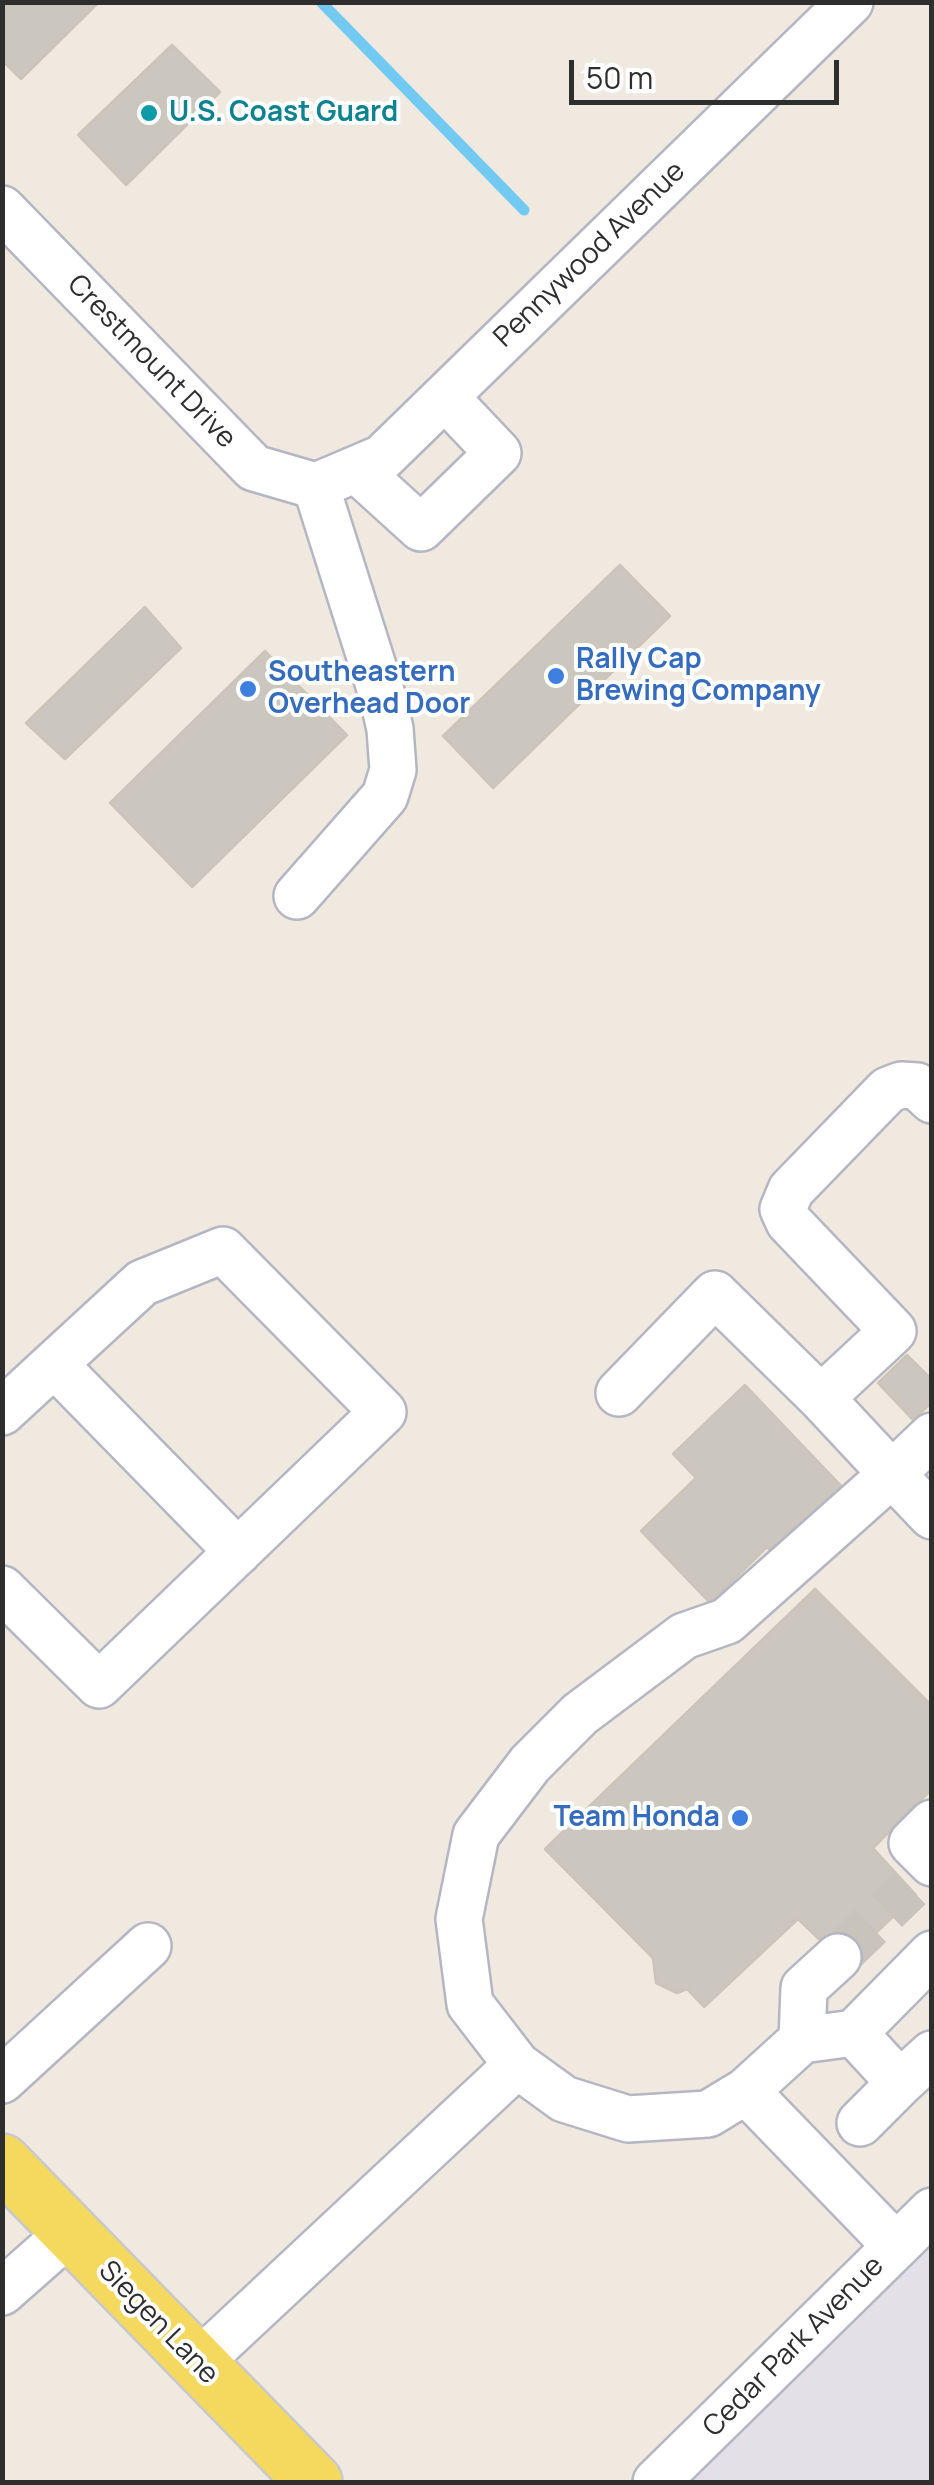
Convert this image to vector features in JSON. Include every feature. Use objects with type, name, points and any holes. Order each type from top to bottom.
[{"type":"main road","name":"Siegen Lane","points":[[2,2162],[314,2482]]},
{"type":"street","name":"Pennywood Avenue","points":[[336,478],[382,458],[850,2]]},
{"type":"street","name":"Crestmount Drive","points":[[2,209],[254,468],[336,478]]},
{"type":"street","points":[[336,478],[421,528],[498,453],[445,397]]},
{"type":"street","points":[[296,896],[385,796],[393,770],[390,728],[336,478]]},
{"type":"street","points":[[821,1398],[893,1332],[789,1222],[783,1209],[791,1190],[888,1090],[901,1084],[917,1086],[932,1100]]},
{"type":"street","points":[[2,1412],[142,1284],[223,1250],[383,1412],[100,1685],[2,1589]]},
{"type":"street","points":[[619,1392],[715,1294],[821,1398],[932,1516]]},
{"type":"street","points":[[54,1364],[238,1552]]},
{"type":"street","points":[[932,1436],[727,1621],[684,1636],[580,1714],[530,1764],[476,1835],[459,1919],[470,2004],[517,2065],[564,2098],[628,2120],[708,2114],[746,2092],[802,2040],[854,2033],[932,1954]]},
{"type":"street","points":[[924,1872],[912,1843],[932,1823]]},
{"type":"street","points":[[2,2080],[148,1946]]},
{"type":"street","points":[[802,2040],[804,1988],[838,1957]]},
{"type":"street","points":[[854,2033],[916,2069],[860,2122]]},
{"type":"street","points":[[197,2364],[517,2065]]},
{"type":"street","points":[[746,2092],[896,2246]]},
{"type":"street","name":"Cedar Park Avenue","points":[[656,2482],[932,2212]]},
{"type":"street","points":[[2,2292],[70,2232]]},
{"type":"shaded area","points":[[931,2218],[931,2482],[658,2482]]},
{"type":"building","points":[[2,2],[99,2],[21,79],[2,60]]},
{"type":"building","name":"U.S. Coast Guard","points":[[172,45],[220,92],[126,185],[78,135]]},
{"type":"building","name":"Rally Cap Brewing Company","points":[[620,565],[670,616],[493,788],[443,736]]},
{"type":"building","points":[[145,607],[181,648],[65,759],[26,723]]},
{"type":"building","points":[[265,651],[347,735],[192,887],[110,803]]},
{"type":"building","points":[[907,1355],[932,1380],[932,1402],[913,1420],[878,1383]]},
{"type":"building","points":[[745,1385],[847,1492],[779,1560],[767,1547],[710,1603],[641,1531],[696,1478],[673,1454]]},
{"type":"building","name":"Team Honda","points":[[815,1589],[932,1706],[932,1789],[873,1848],[916,1895],[844,1963],[798,1919],[704,2007],[687,1989],[677,1993],[656,1983],[653,1958],[545,1849]]},
{"type":"waterway","points":[[321,2],[524,210]]},
{"type":"tunnel","points":[[838,1957],[910,1888]]},
{"type":"place","name":"U.S. Coast Guard","points":[[149,113]]},
{"type":"place","name":"Rally Cap Brewing Company","points":[[556,676]]},
{"type":"place","name":"Southeastern Overhead Door","points":[[248,689]]},
{"type":"place","name":"Team Honda","points":[[740,1818]]}]
